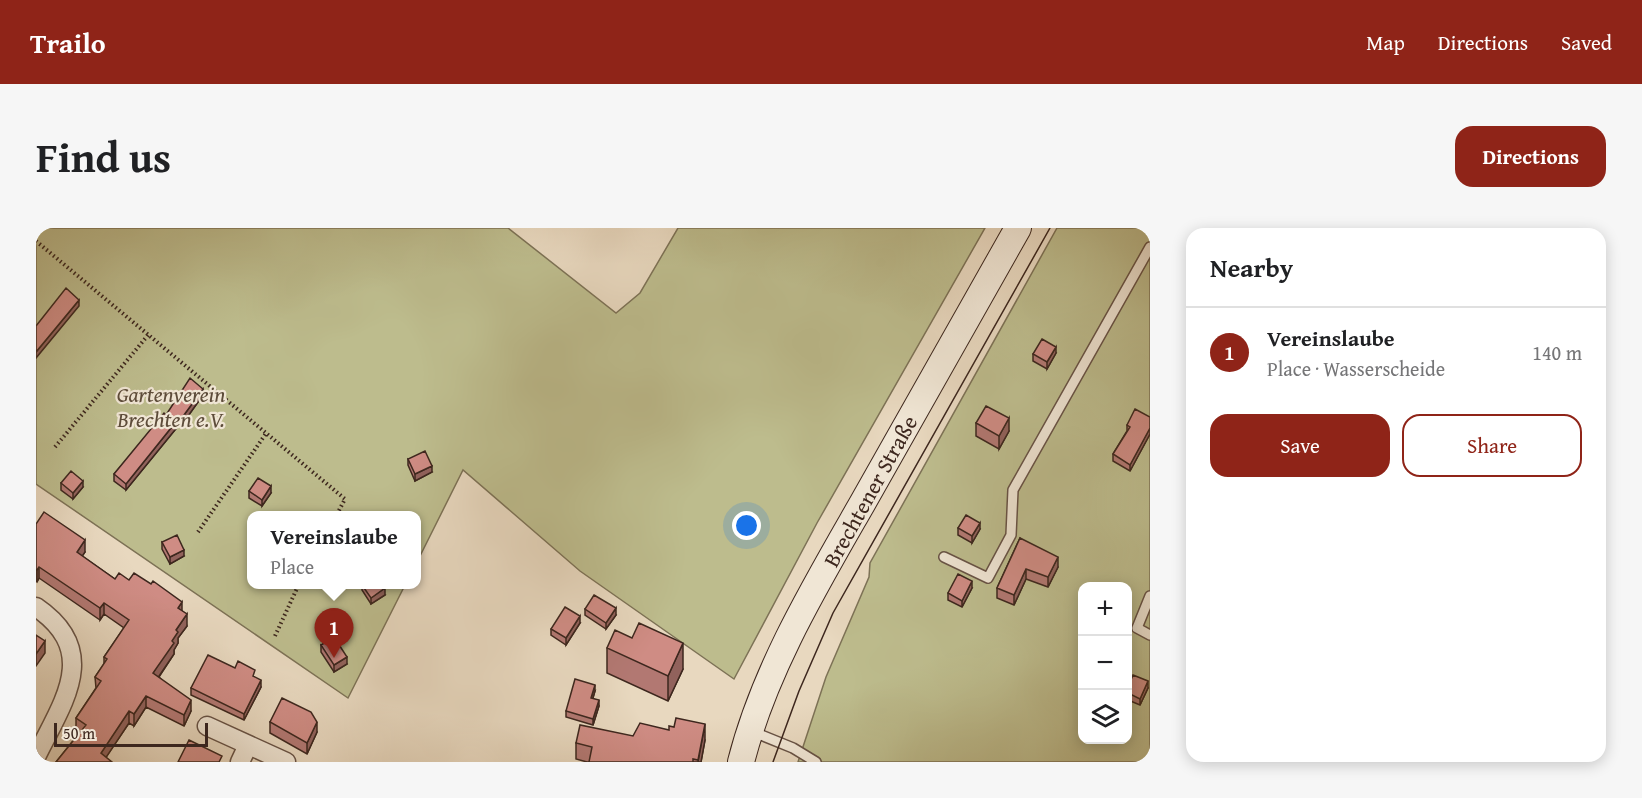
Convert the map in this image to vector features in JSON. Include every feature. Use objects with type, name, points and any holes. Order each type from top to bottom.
[{"type":"main road","name":"Brechtener Straße","points":[[741,762],[749,731],[782,653],[840,543],[1018,228]]},
{"type":"street","points":[[36,607],[64,634],[73,659],[72,684],[36,757]]},
{"type":"street","points":[[207,726],[286,762]]},
{"type":"street","points":[[240,762],[248,745]]},
{"type":"lane","points":[[944,557],[988,578],[1011,536],[1013,490],[1150,247]]},
{"type":"lane","points":[[1150,596],[1132,627],[1150,634]]},
{"type":"lane","points":[[749,731],[797,750],[816,762]]},
{"type":"lane","points":[[793,762],[797,750]]},
{"type":"path","points":[[36,241],[345,499],[339,511]]},
{"type":"path","points":[[55,447],[149,334]]},
{"type":"path","points":[[198,532],[267,432]]},
{"type":"path","points":[[275,636],[297,589]]},
{"type":"green space","name":"Gartenverein Brechten e.V.","points":[[36,228],[508,228],[616,313],[640,293],[678,228],[985,228],[817,523],[734,679],[580,571],[463,470],[421,554],[421,511],[247,511],[247,589],[403,589],[348,698],[36,484]]},
{"type":"green space","points":[[1057,228],[1150,228],[1150,762],[798,762],[826,677],[869,577],[870,563]]},
{"type":"building","points":[[66,288],[79,300],[36,352],[36,326]]},
{"type":"building","points":[[1042,339],[1056,347],[1047,362],[1033,354]]},
{"type":"building","points":[[190,378],[203,389],[126,484],[114,474],[164,413],[166,415]]},
{"type":"building","points":[[986,406],[1009,418],[999,436],[976,423]]},
{"type":"building","points":[[1135,409],[1150,417],[1150,428],[1130,465],[1113,454],[1130,427],[1127,425]]},
{"type":"building","points":[[425,451],[432,466],[415,474],[408,459]]},
{"type":"building","points":[[71,471],[83,481],[73,493],[61,483]]},
{"type":"building","points":[[258,478],[271,486],[262,500],[249,491]]},
{"type":"building","points":[[44,512],[85,540],[77,552],[115,579],[119,573],[129,580],[134,573],[151,584],[153,581],[182,602],[178,608],[187,614],[176,630],[178,632],[172,641],[174,643],[153,673],[191,700],[184,715],[146,696],[134,714],[129,711],[101,753],[112,762],[56,762],[86,725],[76,718],[101,681],[95,677],[107,659],[104,657],[129,620],[104,603],[100,608],[39,567],[36,570],[36,524]]},
{"type":"building","points":[[966,515],[980,523],[972,536],[958,528]]},
{"type":"building","points":[[177,535],[184,550],[170,557],[162,542]]},
{"type":"building","points":[[1020,538],[1058,557],[1048,577],[1026,569],[1014,595],[997,588]]},
{"type":"building","points":[[958,574],[972,581],[962,601],[948,593]]},
{"type":"building","points":[[365,589],[384,589],[371,598]]},
{"type":"building","points":[[594,595],[616,608],[606,623],[585,609]]},
{"type":"building","points":[[565,607],[580,616],[566,638],[551,629]]},
{"type":"building","points":[[639,623],[683,643],[668,676],[607,648],[615,630],[632,638]]},
{"type":"building","points":[[36,635],[45,641],[36,654]]},
{"type":"building","points":[[334,637],[347,657],[334,665],[321,645]]},
{"type":"building","points":[[208,655],[235,668],[238,661],[255,670],[253,676],[261,680],[244,714],[191,688]]},
{"type":"building","points":[[1133,675],[1148,681],[1140,699],[1132,695]]},
{"type":"building","points":[[575,679],[595,685],[591,698],[599,700],[593,719],[566,711]]},
{"type":"building","points":[[282,698],[311,712],[317,722],[307,743],[270,722]]},
{"type":"building","points":[[676,718],[705,724],[698,760],[693,759],[693,762],[589,762],[592,747],[576,743],[580,725],[633,736],[640,723],[669,730],[669,726],[674,727]]},
{"type":"building","points":[[189,740],[222,756],[219,762],[178,762]]},
{"type":"tram line","points":[[773,762],[799,691],[833,613],[1050,228]]},
{"type":"place","name":"Vereinslaube","points":[[334,658]]}]
